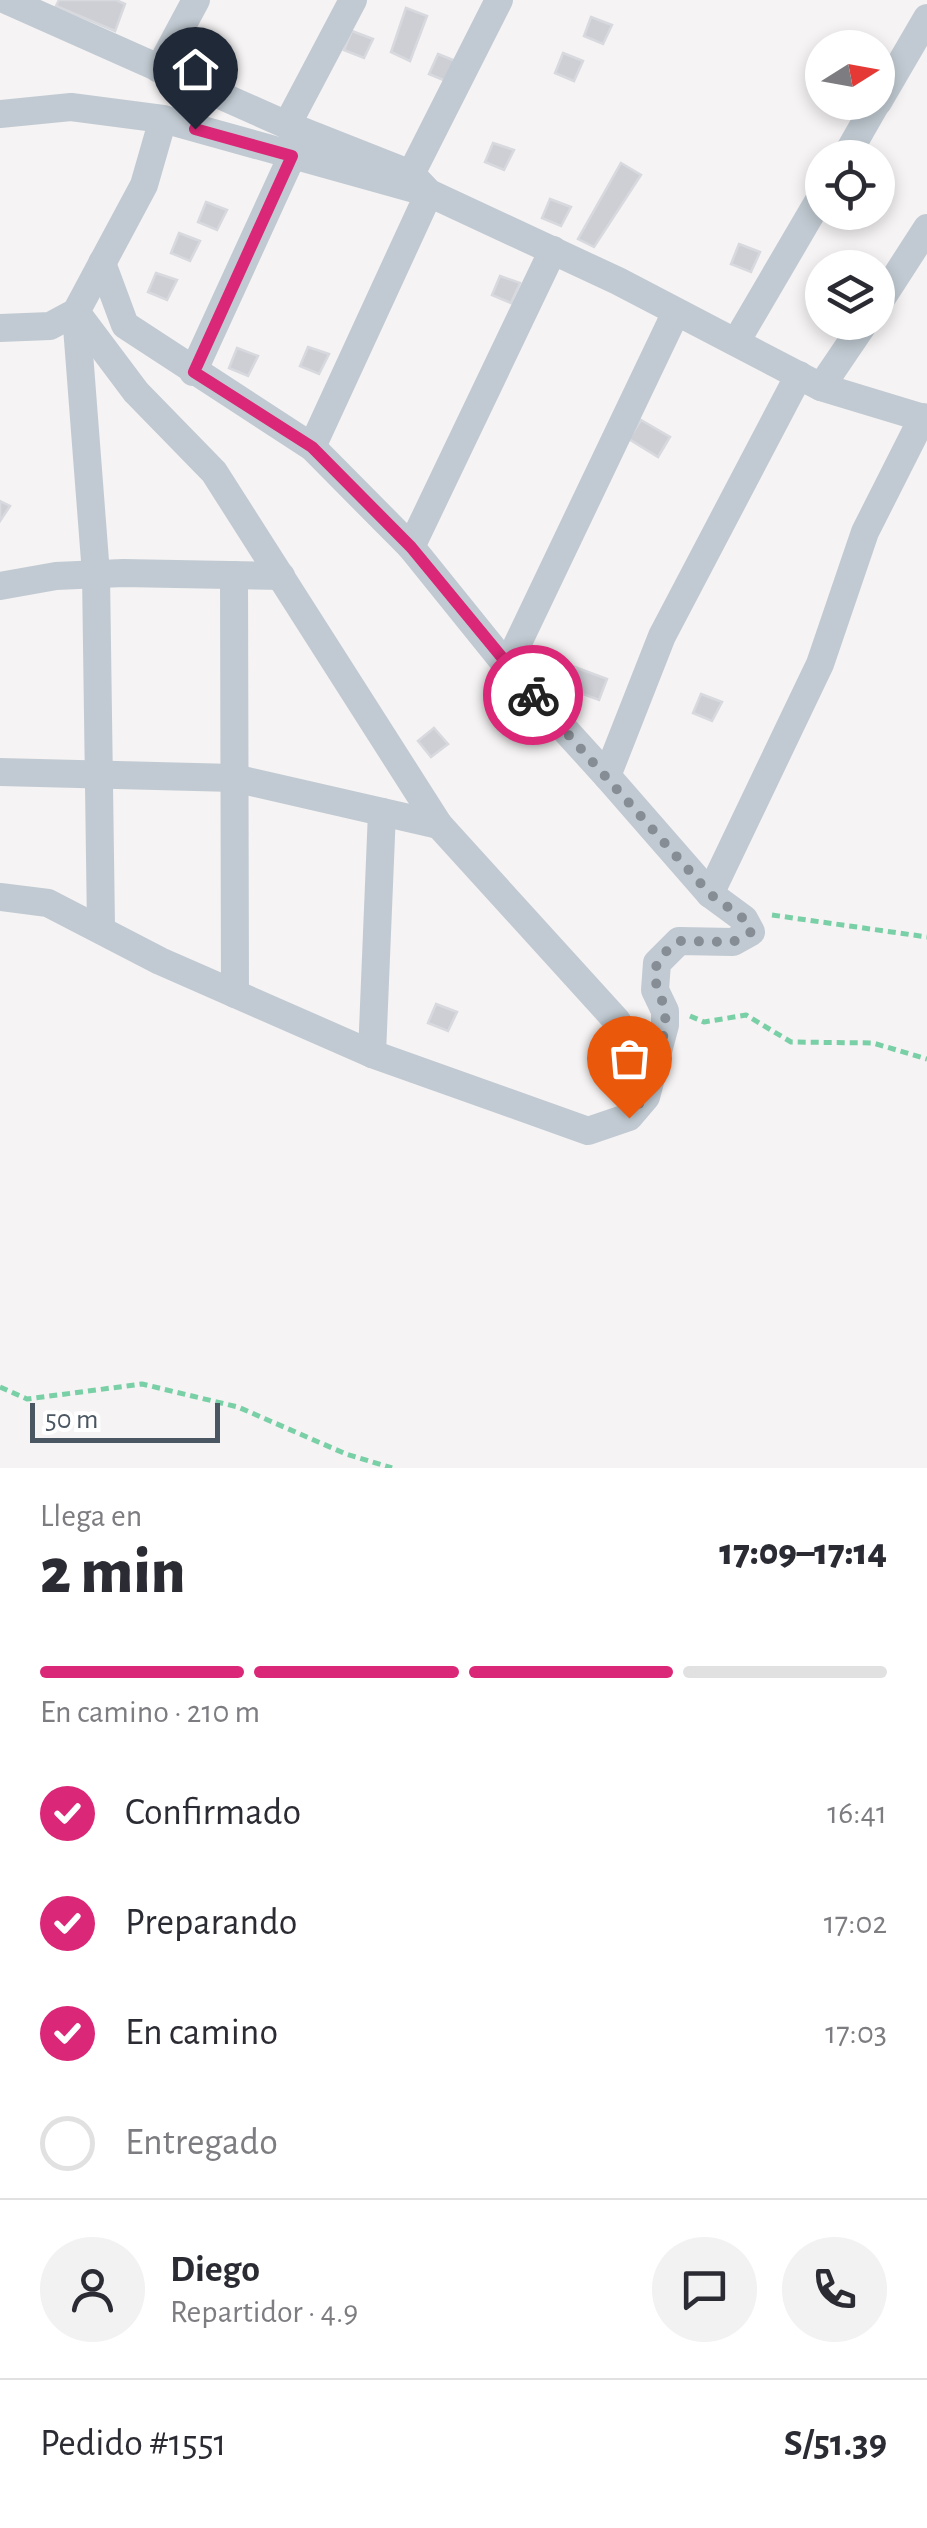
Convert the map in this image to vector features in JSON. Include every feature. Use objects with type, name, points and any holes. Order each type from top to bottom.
[{"type":"street","points":[[6,0],[420,184],[810,381],[925,418],[866,532],[820,664],[710,894]]},
{"type":"street","points":[[159,69],[196,0]]},
{"type":"street","points":[[287,126],[353,0]]},
{"type":"street","points":[[312,447],[499,0]]},
{"type":"street","points":[[922,0],[927,7]]},
{"type":"street","points":[[895,72],[927,18]]},
{"type":"street","points":[[0,114],[71,107],[164,120],[292,156],[420,184]]},
{"type":"street","points":[[101,927],[96,574],[76,312],[144,185],[164,120]]},
{"type":"street","points":[[194,372],[292,156]]},
{"type":"street","points":[[736,342],[805,224]]},
{"type":"street","points":[[895,278],[927,228]]},
{"type":"street","points":[[411,547],[553,250]]},
{"type":"street","points":[[0,897],[48,903],[101,927],[160,962],[372,1054],[588,1131],[629,1118],[646,1097],[665,1025],[654,977],[658,963],[670,947],[688,939],[742,941],[751,932],[744,919],[710,894],[507,666],[411,547],[312,447],[125,325],[102,263]]},
{"type":"street","points":[[0,328],[50,326],[76,312]]},
{"type":"street","points":[[76,312],[128,382],[214,472],[439,825],[616,1022]]},
{"type":"street","points":[[507,666],[676,312]]},
{"type":"street","points":[[607,776],[662,636],[810,381],[848,340]]},
{"type":"street","points":[[0,586],[96,574],[281,576]]},
{"type":"street","points":[[234,575],[236,994]]},
{"type":"street","points":[[0,772],[234,778],[439,825]]},
{"type":"street","points":[[372,1054],[382,812]]},
{"type":"path","points":[[751,932],[770,915],[927,937]]},
{"type":"path","points":[[660,1002],[704,1022],[746,1015],[791,1042],[873,1043],[927,1059]]},
{"type":"path","points":[[0,1387],[28,1398],[142,1384],[238,1406],[346,1454],[392,1468]]},
{"type":"building","points":[[59,0],[116,0],[125,4],[115,31],[56,6]]},
{"type":"building","points":[[406,8],[427,16],[410,61],[391,52]]},
{"type":"building","points":[[591,17],[612,25],[603,44],[584,36]]},
{"type":"building","points":[[352,31],[373,39],[364,58],[344,50]]},
{"type":"building","points":[[563,53],[583,61],[574,81],[555,73]]},
{"type":"building","points":[[438,54],[458,62],[448,82],[429,74]]},
{"type":"building","points":[[493,143],[514,150],[504,170],[485,162]]},
{"type":"building","points":[[621,163],[641,175],[594,247],[578,239]]},
{"type":"building","points":[[550,199],[571,207],[561,226],[542,218]]},
{"type":"building","points":[[206,202],[227,210],[217,230],[198,222]]},
{"type":"building","points":[[179,233],[200,241],[190,261],[171,253]]},
{"type":"building","points":[[739,244],[760,252],[751,272],[731,264]]},
{"type":"building","points":[[156,273],[177,280],[167,300],[148,292]]},
{"type":"building","points":[[500,276],[520,283],[511,303],[492,295]]},
{"type":"building","points":[[308,347],[329,354],[319,374],[300,366]]},
{"type":"building","points":[[237,348],[258,356],[248,376],[229,368]]},
{"type":"building","points":[[641,420],[670,437],[658,457],[629,439]]},
{"type":"building","points":[[0,501],[10,506],[0,521]]},
{"type":"building","points":[[572,666],[607,679],[599,700],[564,687]]},
{"type":"building","points":[[701,694],[722,702],[712,721],[693,713]]},
{"type":"building","points":[[434,728],[448,744],[431,757],[418,741]]},
{"type":"building","points":[[436,1004],[457,1012],[448,1031],[428,1023]]},
{"type":"way so far","points":[[533,695],[710,894],[744,919],[751,932],[742,941],[679,941],[658,963],[655,990],[665,1011],[665,1025],[646,1097],[629,1118]]},
{"type":"route","points":[[195,129],[292,156],[194,372],[312,447],[411,547],[533,695]]}]
